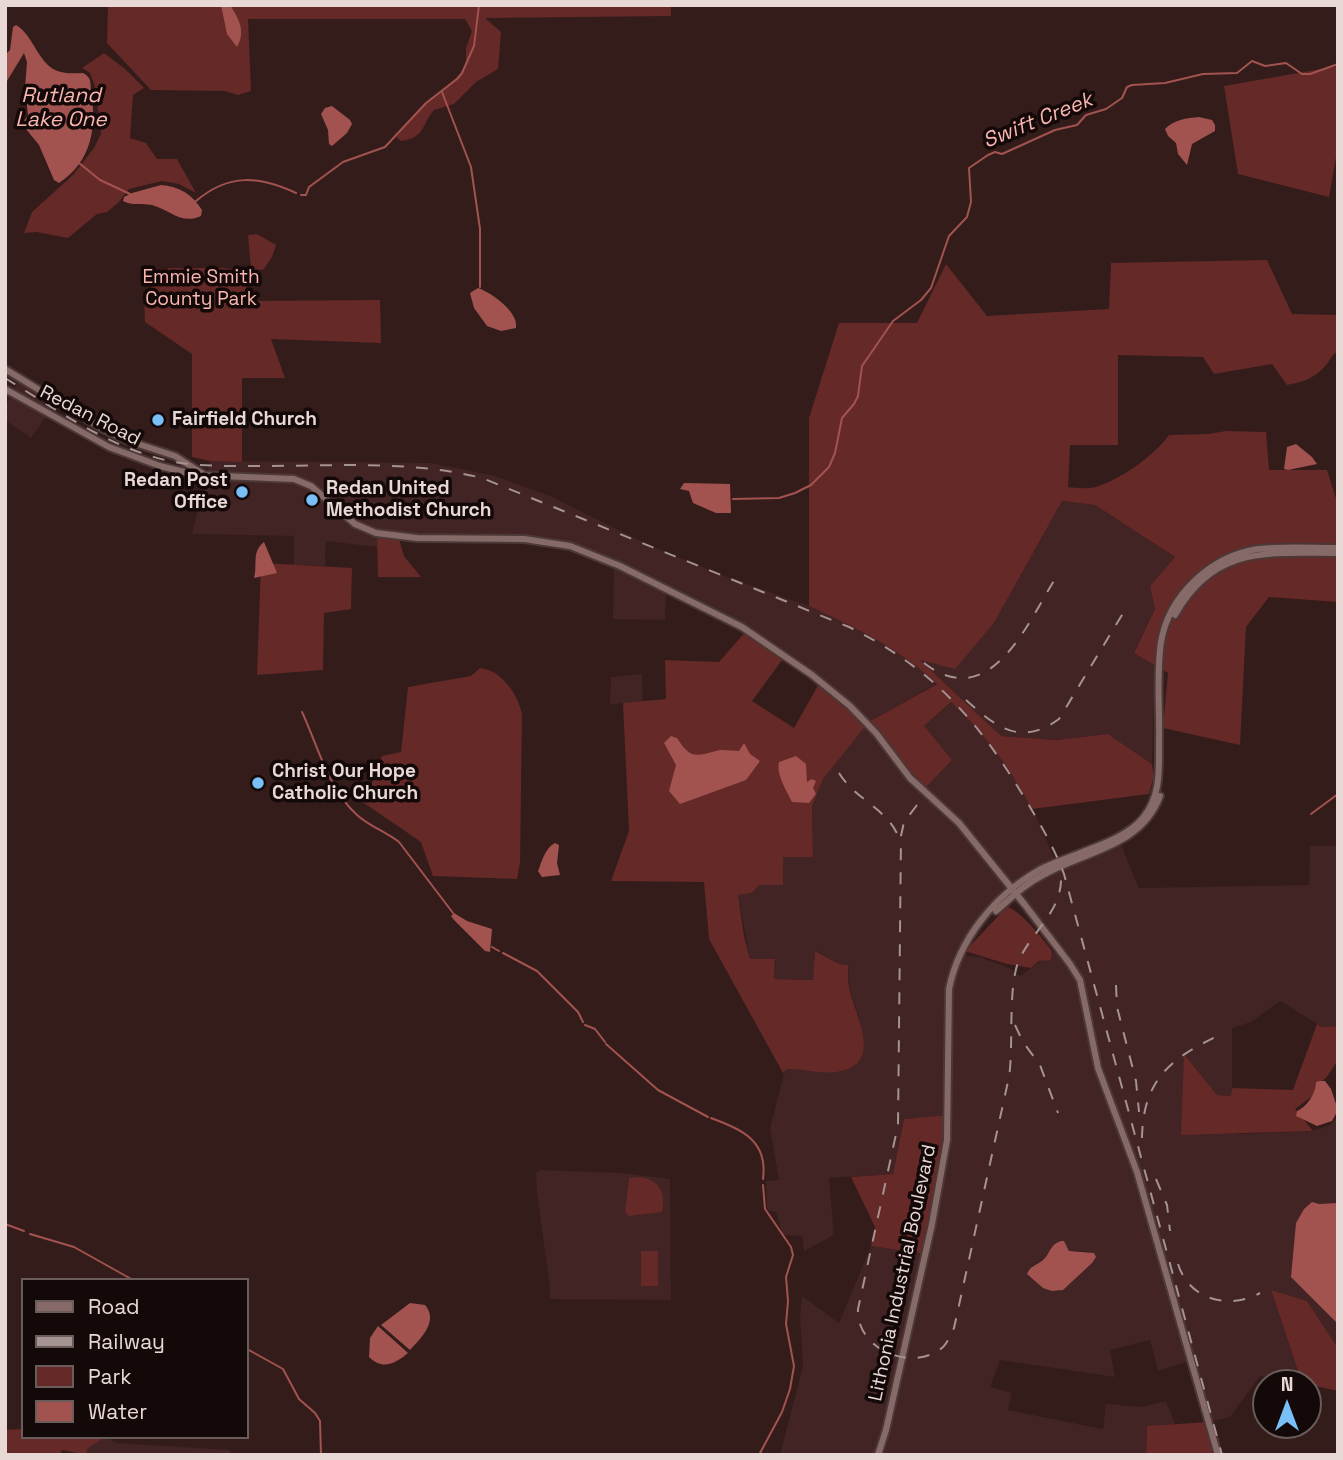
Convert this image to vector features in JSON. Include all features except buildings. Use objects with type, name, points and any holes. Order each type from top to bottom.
[{"type":"main road","points":[[5,369],[103,429],[126,440],[172,455],[204,475]]},
{"type":"main road","name":"Redan Road","points":[[5,389],[119,451],[179,472],[294,478],[312,486],[355,524],[376,533],[417,538],[524,539],[570,545],[620,566],[742,627],[812,675],[864,719],[910,778],[959,823],[1024,903],[1080,980],[1098,1068],[1137,1172],[1218,1455]]},
{"type":"main road","name":"Lithonia Industrial Boulevard","points":[[1014,891],[1044,874],[1128,837],[1149,818],[1157,805],[1163,781],[1160,656],[1166,625],[1180,598],[1199,576],[1215,565],[1244,552],[1270,548],[1338,549]]},
{"type":"main road","name":"Lithonia Industrial Boulevard","points":[[878,1455],[942,1172],[948,1117],[949,989],[953,971],[971,933],[1035,873],[1130,831],[1142,819],[1152,806],[1159,782],[1162,707]]},
{"type":"main road","points":[[1004,879],[1014,883],[1035,873]]},
{"type":"main road","points":[[1004,879],[1007,898],[1024,903]]},
{"type":"main road","points":[[1024,903],[1021,896],[1025,886]]},
{"type":"shaded area","points":[[20,378],[57,401],[31,438],[5,420],[5,407]]},
{"type":"shaded area","points":[[210,461],[431,463],[495,476],[550,496],[647,544],[719,574],[809,606],[860,630],[914,662],[937,683],[868,723],[924,726],[952,702],[980,730],[1009,766],[1036,816],[1059,870],[1121,845],[1139,888],[1309,885],[1310,846],[1338,846],[1338,1026],[1322,1027],[1280,1001],[1251,1022],[1232,1028],[1232,1096],[1217,1095],[1185,1055],[1238,1134],[1313,1131],[1330,1125],[1338,1117],[1338,1348],[1307,1301],[1271,1291],[1297,1369],[1252,1369],[1252,1387],[1230,1417],[1208,1422],[1189,1361],[1158,1371],[1150,1340],[1110,1350],[1115,1377],[1000,1360],[990,1387],[1012,1393],[1008,1410],[1103,1429],[1106,1404],[1140,1407],[1166,1401],[1175,1424],[1147,1427],[1146,1455],[780,1455],[803,1365],[800,1316],[802,1296],[839,1323],[871,1246],[925,1254],[918,1118],[904,1119],[893,1174],[829,1178],[834,1235],[804,1251],[802,1236],[783,1235],[776,1212],[767,1210],[766,1180],[779,1180],[770,1128],[784,1073],[786,1069],[792,1069],[860,1019],[850,991],[848,965],[839,964],[816,951],[813,980],[774,979],[776,961],[750,959],[738,895],[783,857],[813,856],[812,807],[823,779],[867,723],[820,682],[746,631],[666,592],[665,620],[613,619],[614,564],[580,547],[559,543],[377,536],[377,547],[326,541],[325,566],[294,565],[294,536],[192,534]],"holes":[[[1017,892],[1058,949],[1020,976],[1009,968],[980,957],[961,955],[974,928]],[[1064,1241],[1069,1251],[1092,1252],[1094,1260],[1059,1291],[1043,1288],[1036,1282],[1032,1266]]]},
{"type":"shaded area","points":[[1062,501],[1095,505],[1175,557],[1150,586],[1155,609],[1134,652],[1155,665],[1152,764],[1108,734],[1056,740],[1001,736],[918,658],[937,665],[994,623]]},
{"type":"shaded area","points":[[642,674],[643,702],[610,704],[611,677]]},
{"type":"shaded area","points":[[536,1172],[622,1173],[670,1179],[671,1300],[550,1299],[537,1192]]},
{"type":"shaded area","points":[[103,1439],[110,1439],[117,1443],[230,1450],[230,1455],[86,1455],[88,1448]]},
{"type":"green space","points":[[108,5],[671,5],[671,16],[485,18],[501,32],[498,69],[476,82],[454,104],[434,110],[415,137],[401,141],[396,137],[426,103],[462,73],[472,31],[465,19],[248,19],[251,91],[238,95],[224,91],[151,90],[107,43]]},
{"type":"green space","points":[[104,53],[144,88],[133,95],[130,138],[146,143],[157,159],[177,159],[196,193],[179,184],[162,181],[129,189],[107,212],[97,214],[68,238],[37,232],[24,233],[32,212],[73,175],[94,148],[101,134],[95,87],[90,73],[82,68]]},
{"type":"green space","points":[[1338,66],[1338,146],[1329,197],[1238,174],[1224,86]]},
{"type":"green space","points":[[257,234],[276,245],[263,270],[251,269],[248,235]]},
{"type":"green space","points":[[1267,260],[1292,314],[1338,315],[1338,351],[1327,364],[1309,379],[1287,385],[1272,364],[1214,374],[1203,357],[1118,355],[1118,445],[1070,445],[1068,487],[1096,487],[1116,478],[1146,459],[1169,435],[1226,431],[1266,432],[1269,470],[1327,470],[1338,505],[1338,602],[1269,597],[1246,627],[1240,745],[1163,728],[1168,673],[1134,653],[1155,609],[1150,586],[1175,557],[1095,505],[1062,501],[994,623],[955,669],[920,660],[1001,736],[1056,740],[1108,734],[1152,764],[1154,776],[1149,794],[1032,809],[996,752],[951,702],[924,726],[952,760],[923,790],[867,724],[823,779],[812,807],[813,857],[783,857],[783,885],[759,885],[752,893],[738,895],[750,959],[775,959],[774,979],[813,980],[815,951],[839,964],[848,965],[850,992],[864,1040],[859,1061],[850,1068],[836,1072],[787,1069],[783,1073],[709,939],[704,882],[611,881],[629,831],[623,703],[666,699],[665,660],[719,662],[746,631],[785,656],[752,701],[794,728],[820,682],[867,723],[937,684],[892,649],[809,606],[809,418],[839,323],[917,323],[946,264],[987,316],[1109,309],[1111,263]]},
{"type":"green space","name":"Emmie Smith County Park","points":[[169,268],[237,270],[254,301],[380,300],[381,343],[271,339],[285,378],[242,378],[242,462],[210,461],[192,457],[192,354],[145,322],[144,295]]},
{"type":"green space","points":[[377,536],[399,539],[404,556],[421,577],[378,577]]},
{"type":"green space","points":[[261,563],[352,568],[351,609],[324,613],[323,670],[257,675]]},
{"type":"green space","points":[[480,668],[502,678],[517,699],[522,714],[520,863],[517,879],[433,876],[421,842],[364,803],[382,756],[401,752],[408,687],[471,676]]},
{"type":"green space","points":[[1007,907],[1025,919],[1043,940],[1052,951],[1051,960],[1039,961],[1031,968],[1007,964],[965,951]]},
{"type":"green space","points":[[1317,1024],[1322,1027],[1338,1026],[1338,1060],[1326,1078],[1319,1083],[1315,1094],[1295,1109],[1313,1131],[1181,1135],[1184,1054],[1217,1095],[1231,1096],[1232,1088],[1293,1090]]},
{"type":"green space","points":[[950,1115],[925,1254],[871,1246],[875,1227],[851,1177],[893,1174],[904,1119]]},
{"type":"green space","points":[[641,1177],[653,1181],[660,1189],[663,1199],[662,1212],[629,1216],[625,1212],[629,1178]]},
{"type":"green space","points":[[641,1251],[658,1251],[658,1286],[641,1286]]},
{"type":"green space","points":[[1271,1290],[1307,1301],[1338,1348],[1338,1391],[1322,1387],[1322,1369],[1297,1369]]},
{"type":"green space","points":[[1208,1422],[1216,1455],[1146,1455],[1147,1426]]},
{"type":"green space","points":[[21,1429],[21,1439],[103,1439],[88,1448],[86,1455],[62,1450],[60,1455],[5,1455],[5,1430]]},
{"type":"water","points":[[221,5],[230,5],[239,20],[241,36],[237,47],[227,34]]},
{"type":"water","name":"Rutland Lake One","points":[[16,25],[28,36],[42,58],[53,69],[66,73],[83,73],[90,80],[93,117],[90,142],[79,164],[59,183],[54,180],[39,145],[22,124],[28,115],[25,88],[27,62],[24,53],[7,81],[5,79],[5,55],[10,50],[13,27]]},
{"type":"water","points":[[332,106],[352,124],[347,133],[332,146],[329,144],[328,130],[321,114],[325,108]]},
{"type":"water","points":[[1199,117],[1212,120],[1215,131],[1192,144],[1187,165],[1165,129],[1176,122]]},
{"type":"water","points":[[161,185],[180,189],[190,196],[202,210],[201,216],[181,218],[152,205],[123,201],[124,197],[132,193]]},
{"type":"water","points":[[478,288],[509,310],[516,322],[516,328],[501,331],[487,326],[474,308],[470,293]]},
{"type":"water","points":[[1296,444],[1317,464],[1284,469],[1287,447]]},
{"type":"water","points":[[684,483],[730,484],[731,513],[716,513],[693,503],[689,491],[680,489]]},
{"type":"water","points":[[264,542],[277,573],[254,578],[256,554]]},
{"type":"water","points":[[671,736],[677,738],[689,752],[697,755],[721,750],[739,751],[744,743],[750,754],[760,761],[746,780],[680,804],[669,791],[676,765],[664,743]]},
{"type":"water","points":[[796,756],[806,764],[807,782],[812,779],[816,781],[813,788],[816,794],[809,803],[792,802],[780,777],[779,762]]},
{"type":"water","points":[[555,843],[559,845],[557,863],[560,875],[542,877],[538,871],[541,863],[546,851]]},
{"type":"water","points":[[454,913],[467,921],[492,929],[490,952],[485,951],[454,920],[451,916]]},
{"type":"water","points":[[1325,1081],[1331,1089],[1338,1110],[1332,1121],[1317,1126],[1296,1116],[1297,1111],[1310,1099],[1316,1082]]},
{"type":"water","points":[[1312,1202],[1338,1203],[1338,1324],[1291,1277],[1296,1223],[1304,1209]]},
{"type":"water","points":[[1064,1241],[1069,1251],[1094,1253],[1096,1257],[1063,1290],[1052,1291],[1043,1288],[1027,1274]]},
{"type":"water","points":[[410,1303],[425,1305],[430,1317],[427,1329],[410,1350],[381,1325]]},
{"type":"water","points":[[378,1326],[408,1353],[399,1360],[384,1365],[369,1357],[370,1338]]},
{"type":"waterway","points":[[301,195],[306,195],[309,187],[343,162],[385,147],[426,103],[457,79],[474,46],[479,5]]},
{"type":"waterway","name":"Swift Creek","points":[[733,499],[779,498],[795,493],[811,485],[829,467],[835,453],[842,418],[858,396],[862,366],[893,321],[921,300],[931,288],[949,236],[967,217],[971,202],[969,168],[995,152],[1002,154],[1055,130],[1077,125],[1086,115],[1106,109],[1122,98],[1127,87],[1132,85],[1165,83],[1203,74],[1237,73],[1252,61],[1265,66],[1286,63],[1302,74],[1310,74],[1338,64]]},
{"type":"waterway","points":[[442,92],[471,167],[480,229],[480,287]]},
{"type":"waterway","points":[[79,163],[100,180],[130,194]]},
{"type":"waterway","points":[[196,201],[220,186],[244,180],[269,183],[296,193]]},
{"type":"waterway","points":[[302,712],[331,780],[347,805],[362,819],[399,842],[453,913]]},
{"type":"waterway","points":[[1311,814],[1338,794]]},
{"type":"waterway","points":[[492,947],[499,951]]},
{"type":"waterway","points":[[503,953],[537,971],[578,1012],[583,1022]]},
{"type":"waterway","points":[[585,1025],[595,1029],[605,1042]]},
{"type":"waterway","points":[[606,1044],[658,1090],[708,1117]]},
{"type":"waterway","points":[[711,1118],[743,1133],[757,1146],[764,1166],[763,1179]]},
{"type":"waterway","points":[[759,1455],[782,1412],[794,1366],[786,1324],[786,1277],[793,1255],[791,1247],[765,1209],[763,1185]]},
{"type":"waterway","points":[[5,1224],[24,1231]]},
{"type":"waterway","points":[[30,1234],[74,1247],[129,1278]]},
{"type":"waterway","points":[[248,1350],[283,1369],[299,1399],[315,1413],[320,1421],[321,1455]]},
{"type":"railway","points":[[5,378],[102,436],[165,460],[224,466],[400,466],[482,478],[849,627],[905,660],[928,678],[950,698],[988,743],[1024,797],[1056,854],[1064,874],[1222,1455]]},
{"type":"railway","points":[[924,663],[947,676],[968,678],[987,671],[1004,657],[1019,639],[1055,579]]},
{"type":"railway","points":[[966,700],[998,725],[1009,730],[1032,732],[1045,727],[1059,719],[1125,610]]},
{"type":"railway","points":[[839,773],[854,791],[881,813],[900,841]]},
{"type":"railway","points":[[917,805],[904,822],[901,836],[898,1125],[858,1309],[866,1336],[888,1353],[917,1358],[931,1355],[945,1345],[954,1328],[1009,1077],[1016,969],[1020,958],[1057,900],[1061,877]]},
{"type":"railway","points":[[1116,985],[1117,1007],[1136,1081],[1139,1112]]},
{"type":"railway","points":[[1015,1025],[1023,1042],[1040,1065],[1058,1113]]},
{"type":"railway","points":[[1142,1138],[1148,1100],[1164,1072],[1189,1051],[1224,1033]]},
{"type":"railway","points":[[1156,1179],[1167,1205],[1170,1231]]},
{"type":"railway","points":[[1178,1264],[1191,1286],[1212,1298],[1236,1301],[1260,1293]]},
{"type":"place","name":"Fairfield Church","points":[[158,420]]},
{"type":"place","name":"Redan Post Office","points":[[242,492]]},
{"type":"place","name":"Redan United Methodist Church","points":[[312,500]]},
{"type":"place","name":"Christ Our Hope Catholic Church","points":[[258,783]]}]
